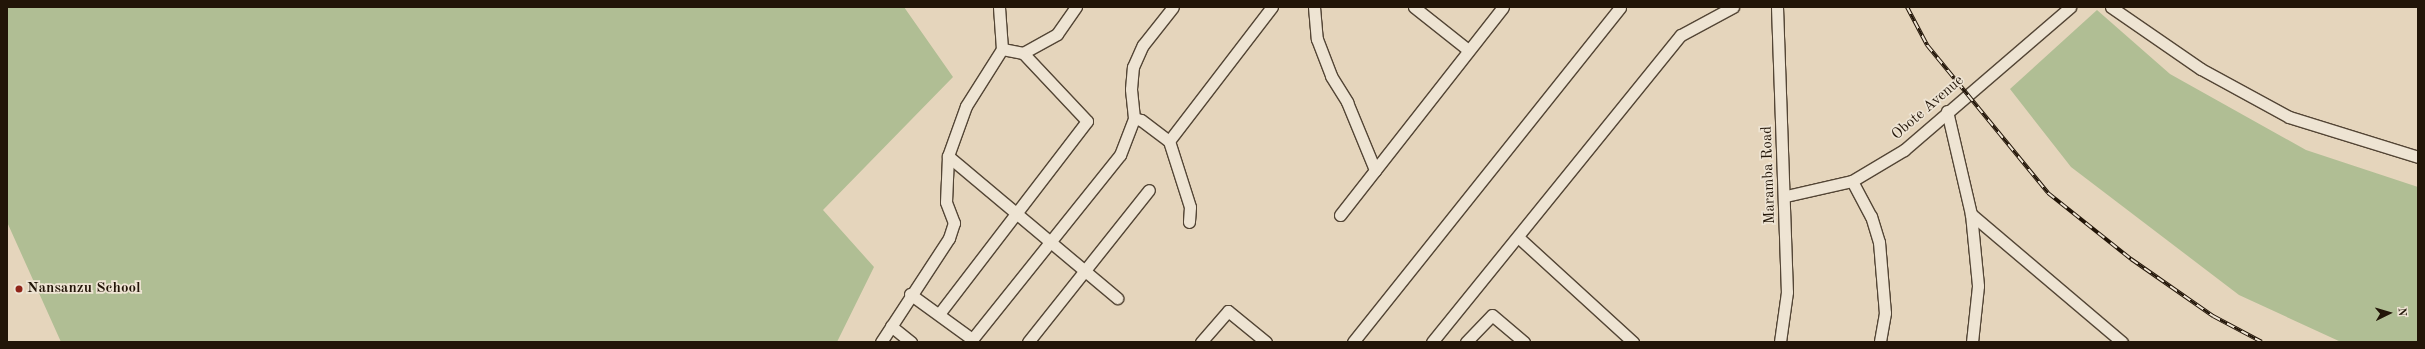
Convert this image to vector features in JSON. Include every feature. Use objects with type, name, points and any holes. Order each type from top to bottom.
[{"type":"street","points":[[881,342],[910,294],[949,238],[953,227],[946,202],[948,156],[966,106],[1002,49],[999,7]]},
{"type":"street","points":[[1023,53],[1057,34],[1076,7]]},
{"type":"street","points":[[910,294],[939,314],[971,340],[1120,156],[1134,118],[1131,89],[1133,67],[1143,45],[1173,7]]},
{"type":"street","points":[[1169,141],[1272,7]]},
{"type":"street","points":[[1314,7],[1317,38],[1331,76],[1347,102],[1375,170]]},
{"type":"street","points":[[1414,7],[1467,49]]},
{"type":"street","points":[[1340,215],[1467,49],[1503,7]]},
{"type":"street","points":[[1353,342],[1620,7]]},
{"type":"street","points":[[1432,342],[1681,35],[1733,7]]},
{"type":"street","name":"Maramba Road","points":[[1777,7],[1786,196],[1787,292],[1780,342]]},
{"type":"street","name":"Obote Avenue","points":[[1786,196],[1852,181],[1904,150],[1947,111],[2070,7]]},
{"type":"street","points":[[2111,7],[2201,69],[2289,117],[2418,157]]},
{"type":"street","points":[[939,314],[1088,121],[1023,53],[1002,49]]},
{"type":"street","points":[[1947,111],[1971,214],[1978,286],[1972,342]]},
{"type":"street","points":[[1134,118],[1142,120],[1169,141],[1190,207],[1189,222]]},
{"type":"street","points":[[948,156],[1016,216],[1116,298]]},
{"type":"street","points":[[1852,181],[1871,216],[1879,242],[1885,313],[1880,342]]},
{"type":"street","points":[[1028,342],[1082,271],[1149,190]]},
{"type":"street","points":[[1971,214],[2122,342]]},
{"type":"street","points":[[1518,237],[1628,341]]},
{"type":"street","points":[[1201,342],[1228,311],[1266,342]]},
{"type":"street","points":[[1466,342],[1492,315],[1524,342]]},
{"type":"street","points":[[891,326],[911,342]]},
{"type":"green space","points":[[7,7],[904,7],[953,77],[823,210],[874,267],[837,342],[61,342],[7,222]]},
{"type":"green space","points":[[2097,10],[2170,74],[2306,150],[2418,187],[2418,342],[2341,342],[2239,295],[2071,167],[2010,89]]},
{"type":"railway","points":[[1907,7],[1927,45],[2048,193],[2131,259],[2213,316],[2262,342]]},
{"type":"place","name":"Nansanzu School","points":[[19,289]]}]
